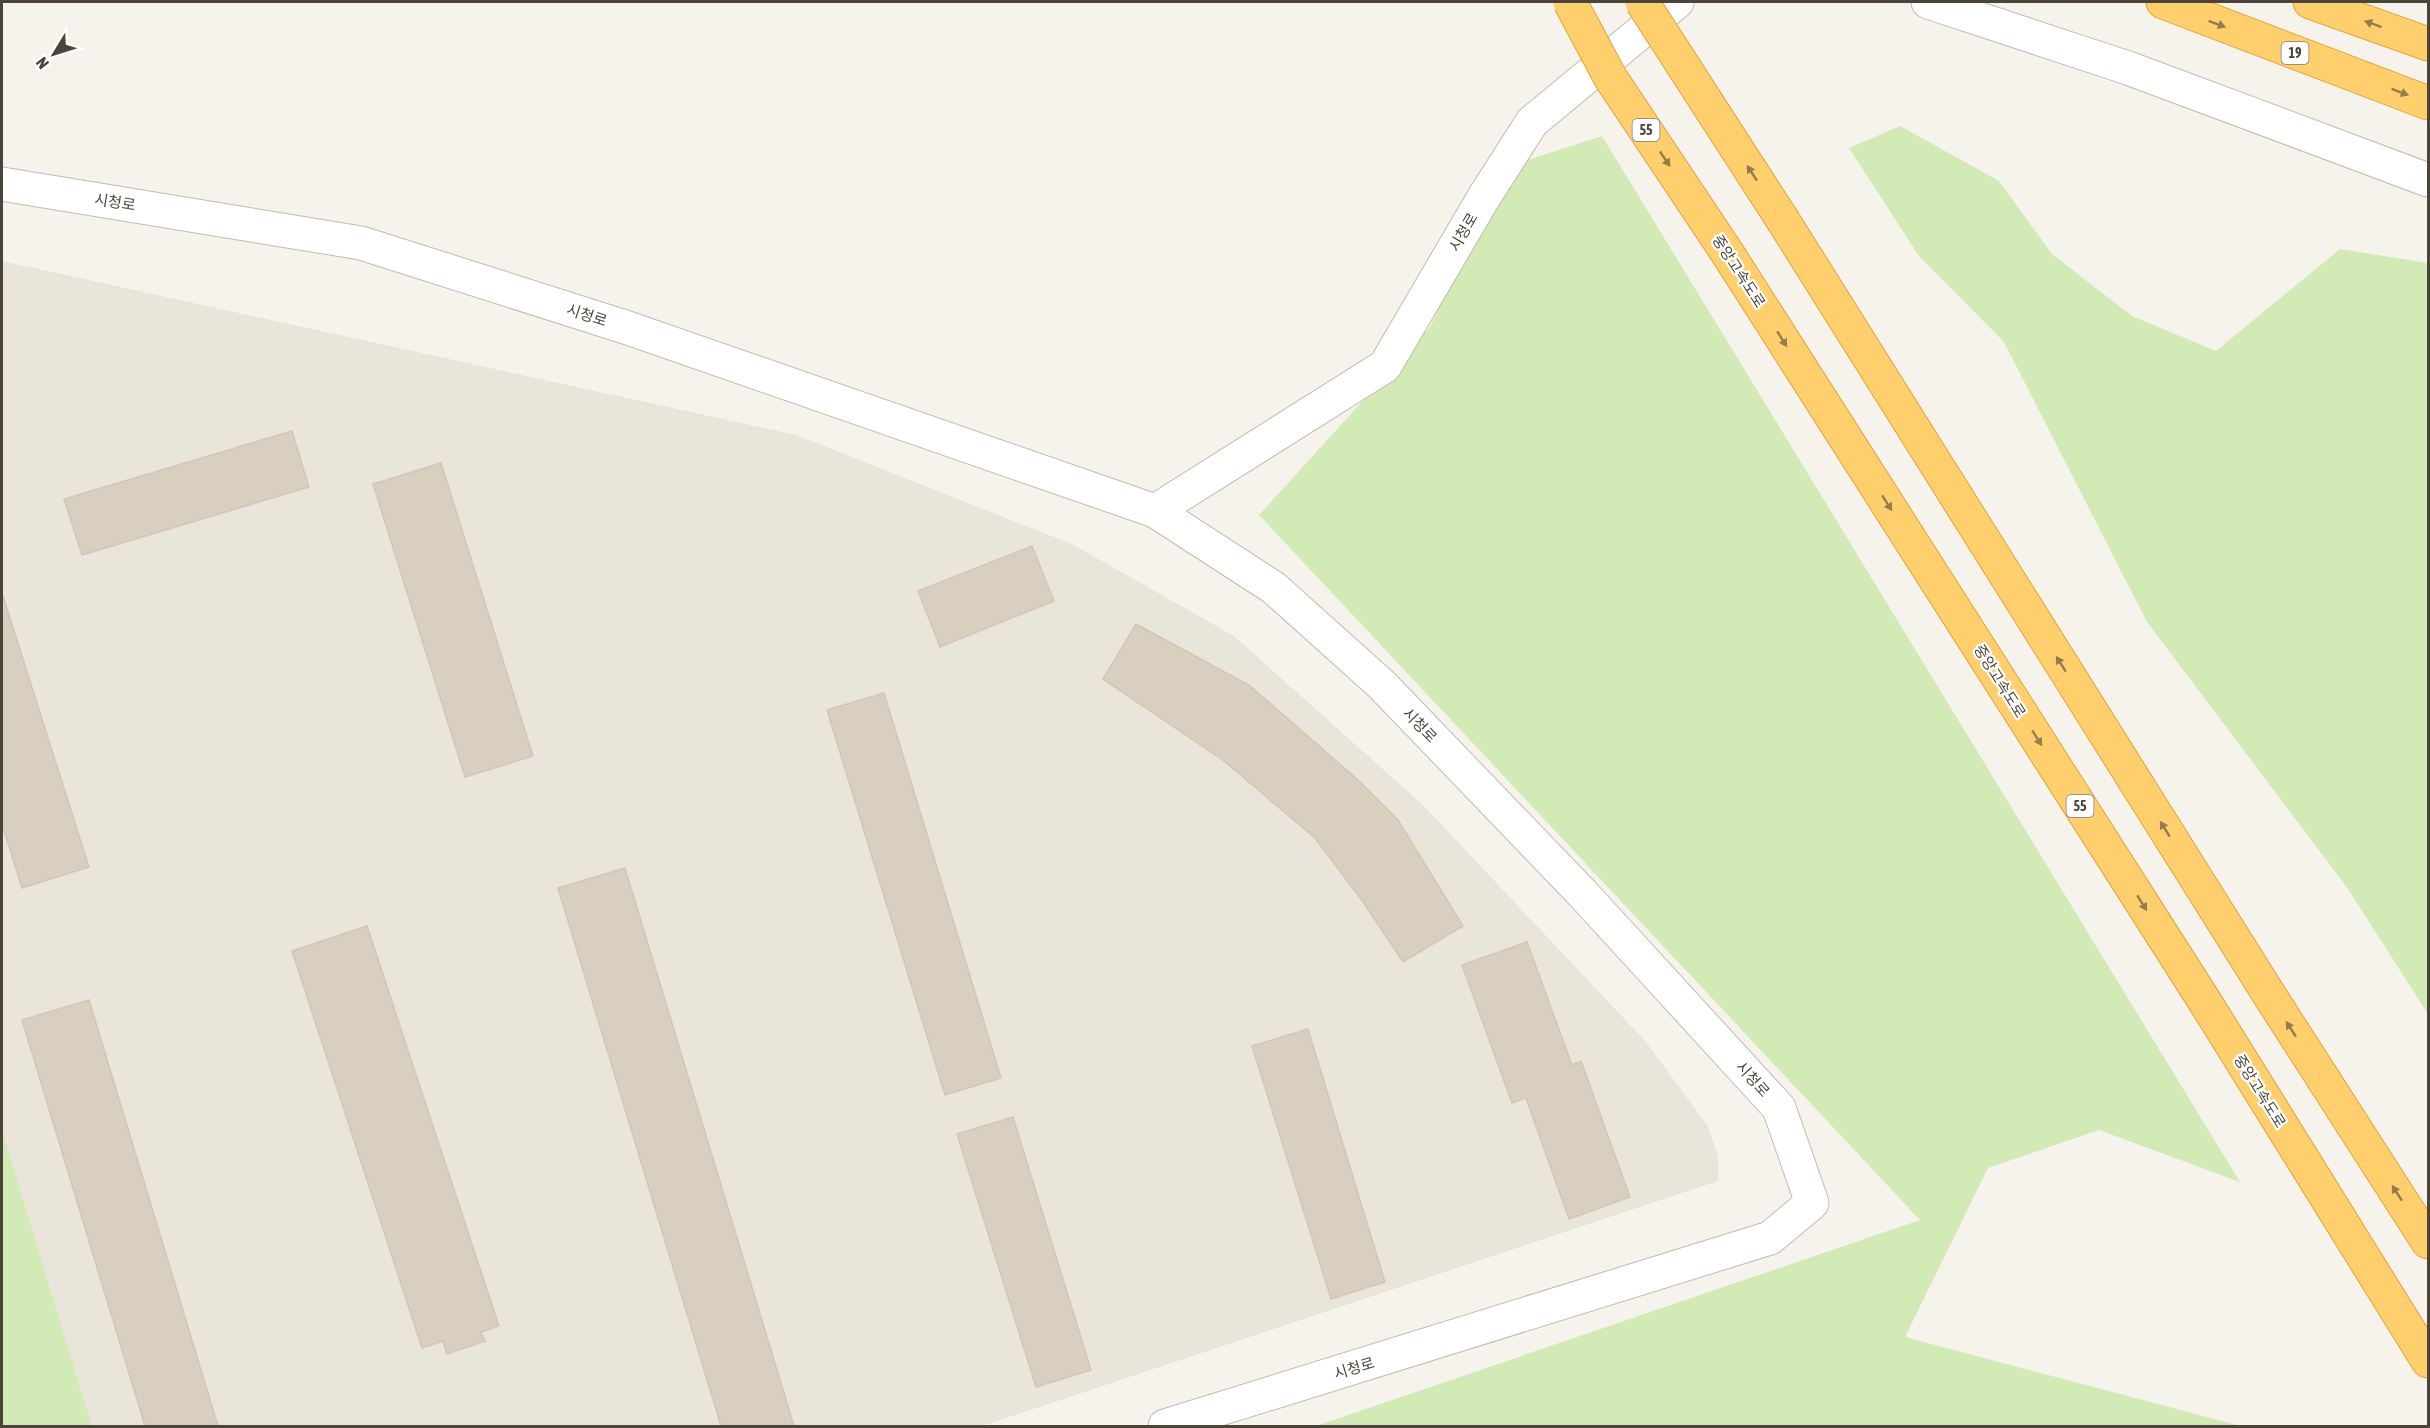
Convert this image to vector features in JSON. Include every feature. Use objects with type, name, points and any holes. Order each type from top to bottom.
[{"type":"highway","name":"중앙고속도로","points":[[1570,2],[1610,77],[1728,254],[2207,1005],[2428,1361]]},
{"type":"highway","points":[[1642,2],[1784,222],[2257,976],[2428,1242]]},
{"type":"highway","name":"19","points":[[2163,2],[2428,103]]},
{"type":"highway","points":[[2310,2],[2428,44]]},
{"type":"street","name":"시청로","points":[[1155,511],[1384,366],[1484,197],[1532,122],[1677,2]]},
{"type":"street","points":[[1928,2],[2128,68],[2428,180]]},
{"type":"street","name":"시청로","points":[[2,184],[361,243],[628,328],[1155,511],[1274,588],[1382,685],[1583,894],[1779,1108],[1812,1203],[1770,1238],[1165,1426]]},
{"type":"shaded area","points":[[2,261],[796,435],[1072,544],[1234,636],[1424,806],[1646,1042],[1707,1125],[1718,1155],[1718,1181],[982,1426],[92,1426],[2,1130]]},
{"type":"green space","points":[[1900,126],[1999,181],[2052,254],[2132,316],[2216,351],[2340,249],[2428,263],[2428,1014],[2346,886],[2147,622],[2004,342],[1919,256],[1849,148]]},
{"type":"green space","points":[[1602,136],[2240,1182],[2099,1130],[1988,1168],[1905,1337],[2241,1426],[1316,1426],[1920,1220],[1259,515],[1430,327],[1492,194],[1528,160]]},
{"type":"green space","points":[[2,1130],[92,1426],[2,1426]]},
{"type":"building","points":[[292,431],[309,487],[82,555],[64,499]]},
{"type":"building","points":[[441,463],[533,756],[465,777],[373,484]]},
{"type":"building","points":[[1032,546],[1054,601],[940,647],[918,591]]},
{"type":"building","points":[[2,593],[89,867],[22,888],[2,824]]},
{"type":"building","points":[[1136,624],[1249,685],[1357,779],[1398,820],[1463,926],[1403,962],[1361,899],[1315,838],[1224,761],[1103,679]]},
{"type":"building","points":[[884,693],[1001,1078],[945,1095],[827,710]]},
{"type":"building","points":[[625,868],[794,1426],[721,1426],[558,888]]},
{"type":"building","points":[[367,926],[499,1326],[481,1332],[485,1341],[447,1354],[443,1341],[422,1348],[292,951]]},
{"type":"building","points":[[1527,942],[1572,1065],[1581,1061],[1630,1197],[1569,1219],[1526,1098],[1512,1103],[1462,965]]},
{"type":"building","points":[[89,1000],[218,1426],[145,1426],[22,1020]]},
{"type":"building","points":[[1308,1029],[1385,1282],[1331,1299],[1252,1046]]},
{"type":"building","points":[[1013,1117],[1091,1370],[1036,1387],[957,1134]]}]
